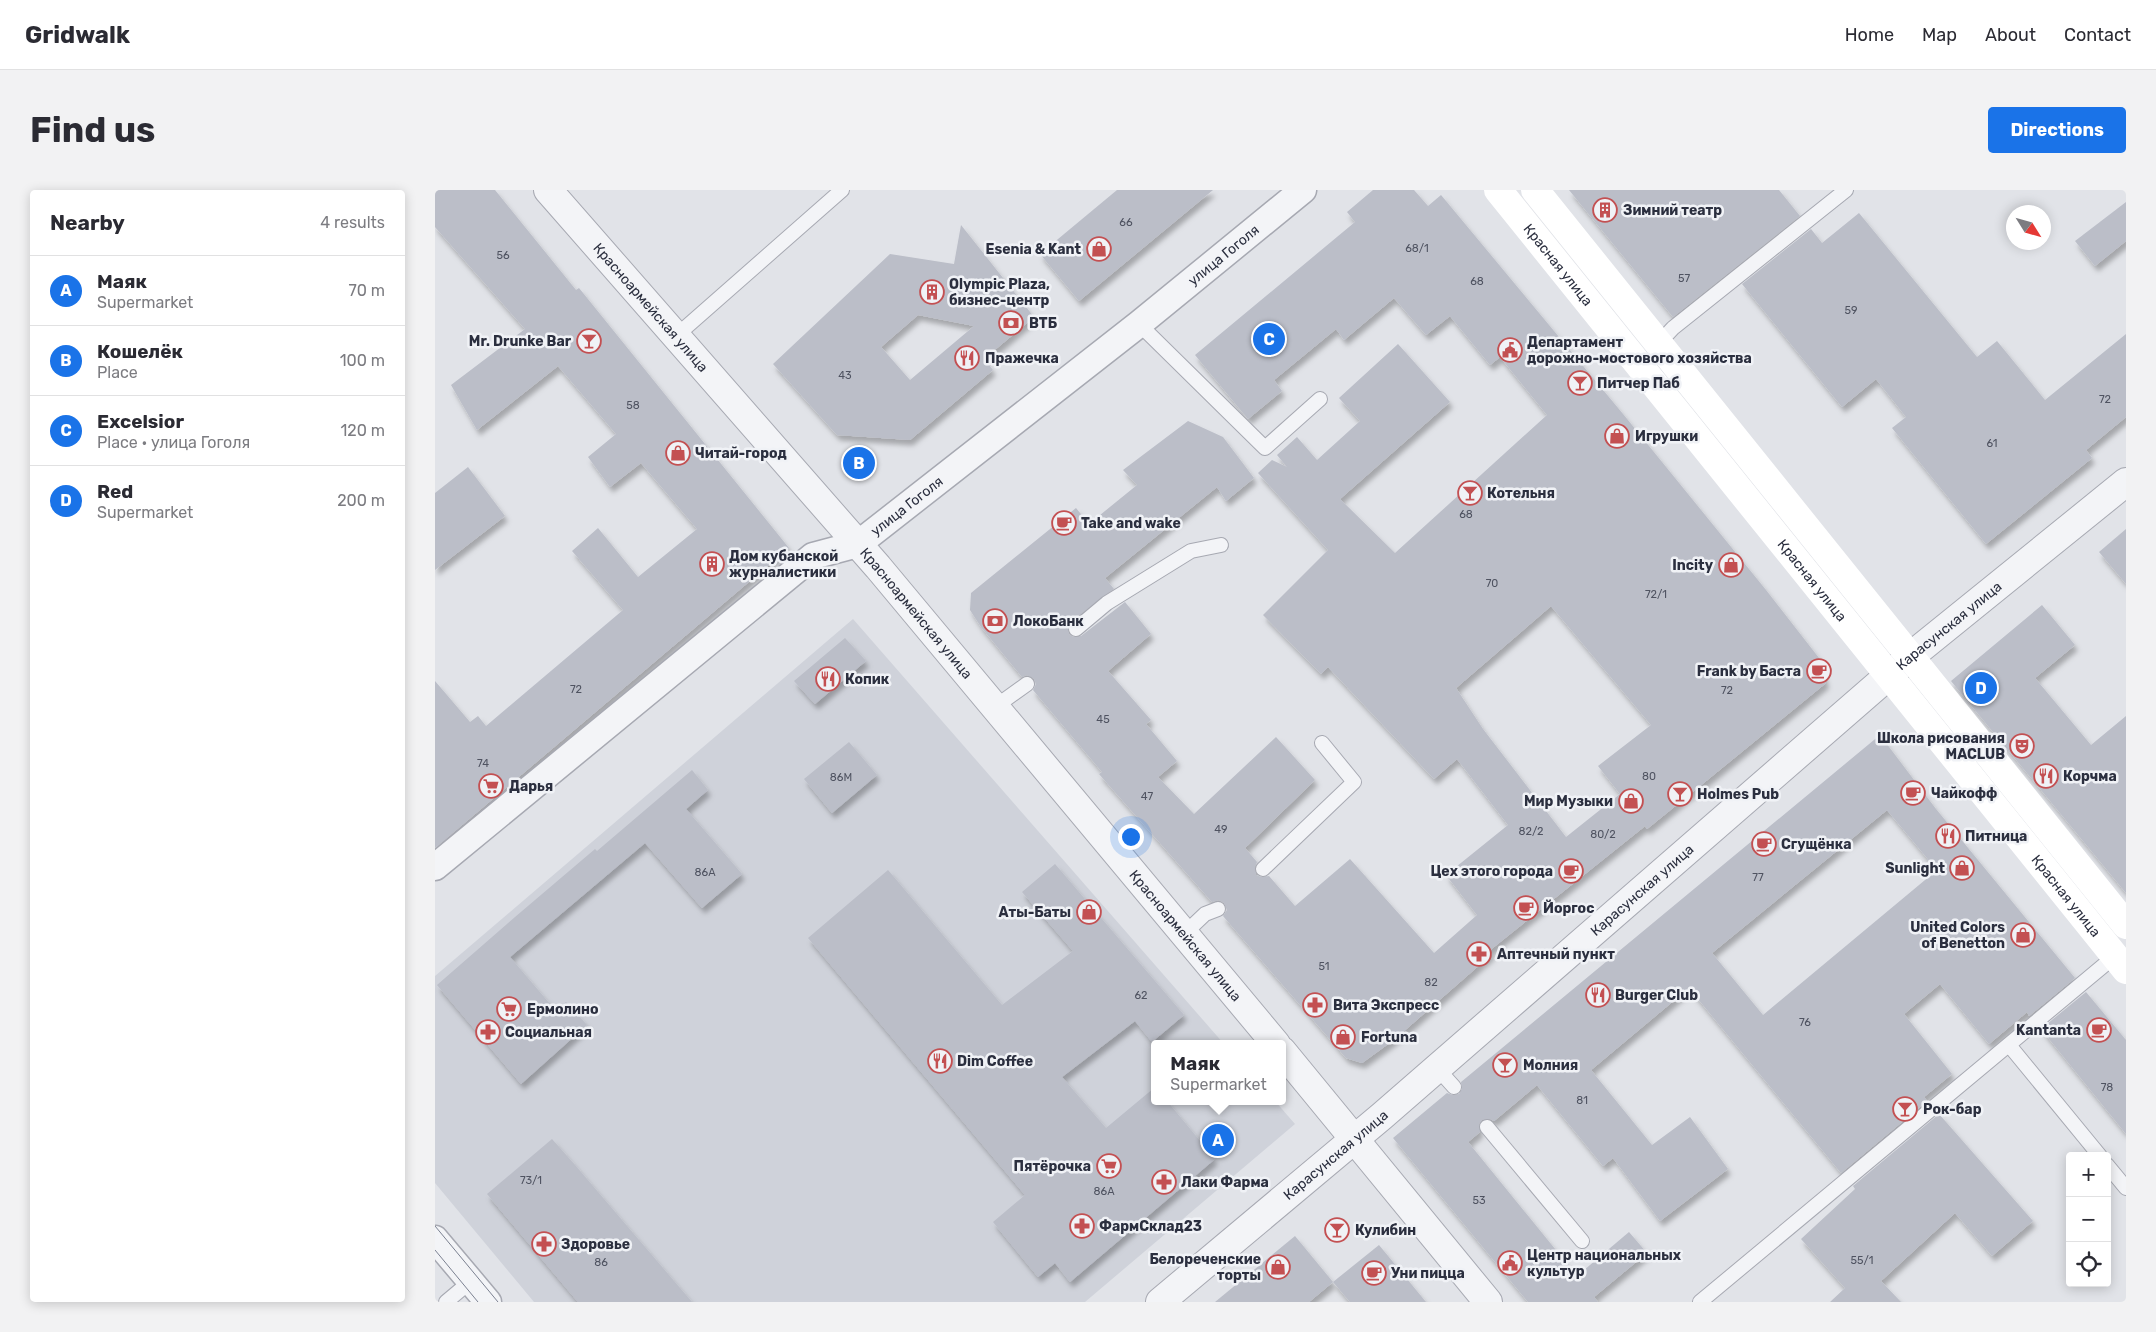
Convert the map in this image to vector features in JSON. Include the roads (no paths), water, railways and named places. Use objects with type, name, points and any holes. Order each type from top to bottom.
[{"type":"main road","name":"Красная улица","points":[[1498,190],[2120,963]]},
{"type":"main road","name":"Красная улица","points":[[1535,190],[2126,925]]},
{"type":"street","name":"Красноармейская улица","points":[[548,190],[858,544],[1273,1040]]},
{"type":"street","name":"улица Гоголя","points":[[435,867],[813,556],[858,544],[1139,324],[1303,190]]},
{"type":"street","name":"Карасунская улица","points":[[1160,1302],[1355,1139],[1446,1078],[1911,656],[2126,482]]},
{"type":"street","points":[[1286,1056],[1488,1302]]},
{"type":"street","points":[[437,1246],[471,1281],[488,1302]]},
{"type":"lane","points":[[676,336],[842,190]]},
{"type":"lane","points":[[1659,343],[1673,328],[1846,190]]},
{"type":"lane","points":[[1139,324],[1265,448],[1320,398]]},
{"type":"lane","points":[[1076,629],[1107,603],[1191,551],[1221,545]]},
{"type":"lane","points":[[995,707],[1027,684]]},
{"type":"lane","points":[[1263,869],[1354,782],[1322,743]]},
{"type":"lane","points":[[1184,934],[1205,914],[1218,909]]},
{"type":"lane","points":[[1701,1302],[2009,1045],[2120,963]]},
{"type":"lane","points":[[2009,1045],[2097,1152]]},
{"type":"lane","points":[[1487,1127],[1582,1241]]},
{"type":"lane","points":[[2111,1170],[2126,1188]]},
{"type":"lane","points":[[446,1302],[471,1281]]},
{"type":"tram line","points":[[435,1226],[498,1302]]},
{"type":"tram line","points":[[435,1250],[478,1302]]},
{"type":"place","name":"Зимний театр","points":[[1605,210]]},
{"type":"place","name":"Esenia & Kant","points":[[1099,249]]},
{"type":"place","name":"Olympic Plaza, бизнес-центр","points":[[932,292]]},
{"type":"place","name":"ВТБ","points":[[1011,323]]},
{"type":"place","name":"Excelsior","points":[[1269,339]]},
{"type":"place","name":"Mr. Drunke Bar","points":[[589,341]]},
{"type":"place","name":"Департамент дорожно-мостового хозяйства","points":[[1510,350]]},
{"type":"place","name":"Пражечка","points":[[967,358]]},
{"type":"place","name":"Питчер Паб","points":[[1580,383]]},
{"type":"place","name":"Игрушки","points":[[1617,436]]},
{"type":"place","name":"Читай-город","points":[[678,453]]},
{"type":"place","name":"Кошелёк","points":[[859,463]]},
{"type":"place","name":"Котельня","points":[[1470,493]]},
{"type":"place","name":"Take and wake","points":[[1064,523]]},
{"type":"place","name":"Дом кубанской журналистики","points":[[712,564]]},
{"type":"place","name":"Incity","points":[[1731,565]]},
{"type":"place","name":"ЛокоБанк","points":[[995,621]]},
{"type":"place","name":"Frank by Баста","points":[[1819,671]]},
{"type":"place","name":"Копик","points":[[828,679]]},
{"type":"place","name":"Red","points":[[1981,688]]},
{"type":"place","name":"Школа рисования MACLUB","points":[[2022,746]]},
{"type":"place","name":"Корчма","points":[[2046,776]]},
{"type":"place","name":"Дарья","points":[[491,786]]},
{"type":"place","name":"Чайкофф","points":[[1913,793]]},
{"type":"place","name":"Holmes Pub","points":[[1680,794]]},
{"type":"place","name":"Мир Музыки","points":[[1631,801]]},
{"type":"place","name":"Питница","points":[[1948,836]]},
{"type":"place","name":"Сгущёнка","points":[[1764,844]]},
{"type":"place","name":"Sunlight","points":[[1962,868]]},
{"type":"place","name":"Цех этого города","points":[[1571,871]]},
{"type":"place","name":"Йоргос","points":[[1526,908]]},
{"type":"place","name":"Аты-Баты","points":[[1089,912]]},
{"type":"place","name":"United Colors of Benetton","points":[[2023,935]]},
{"type":"place","name":"Аптечный пункт","points":[[1479,954]]},
{"type":"place","name":"Burger Club","points":[[1598,995]]},
{"type":"place","name":"Вита Экспресс","points":[[1315,1005]]},
{"type":"place","name":"Ермолино","points":[[509,1009]]},
{"type":"place","name":"Kantanta","points":[[2099,1030]]},
{"type":"place","name":"Социальная","points":[[488,1032]]},
{"type":"place","name":"Fortuna","points":[[1343,1037]]},
{"type":"place","name":"Dim Coffee","points":[[940,1061]]},
{"type":"place","name":"Молния","points":[[1505,1065]]},
{"type":"place","name":"Рок-бар","points":[[1905,1109]]},
{"type":"place","name":"Маяк","points":[[1218,1140]]},
{"type":"place","name":"Пятёрочка","points":[[1109,1166]]},
{"type":"place","name":"Лаки Фарма","points":[[1164,1182]]},
{"type":"place","name":"ФармСклад23","points":[[1082,1226]]},
{"type":"place","name":"Кулибин","points":[[1337,1230]]},
{"type":"place","name":"Здоровье","points":[[544,1244]]},
{"type":"place","name":"Центр национальных культур","points":[[1510,1263]]},
{"type":"place","name":"Белореченские торты","points":[[1278,1267]]},
{"type":"place","name":"Уни пицца","points":[[1374,1273]]}]
